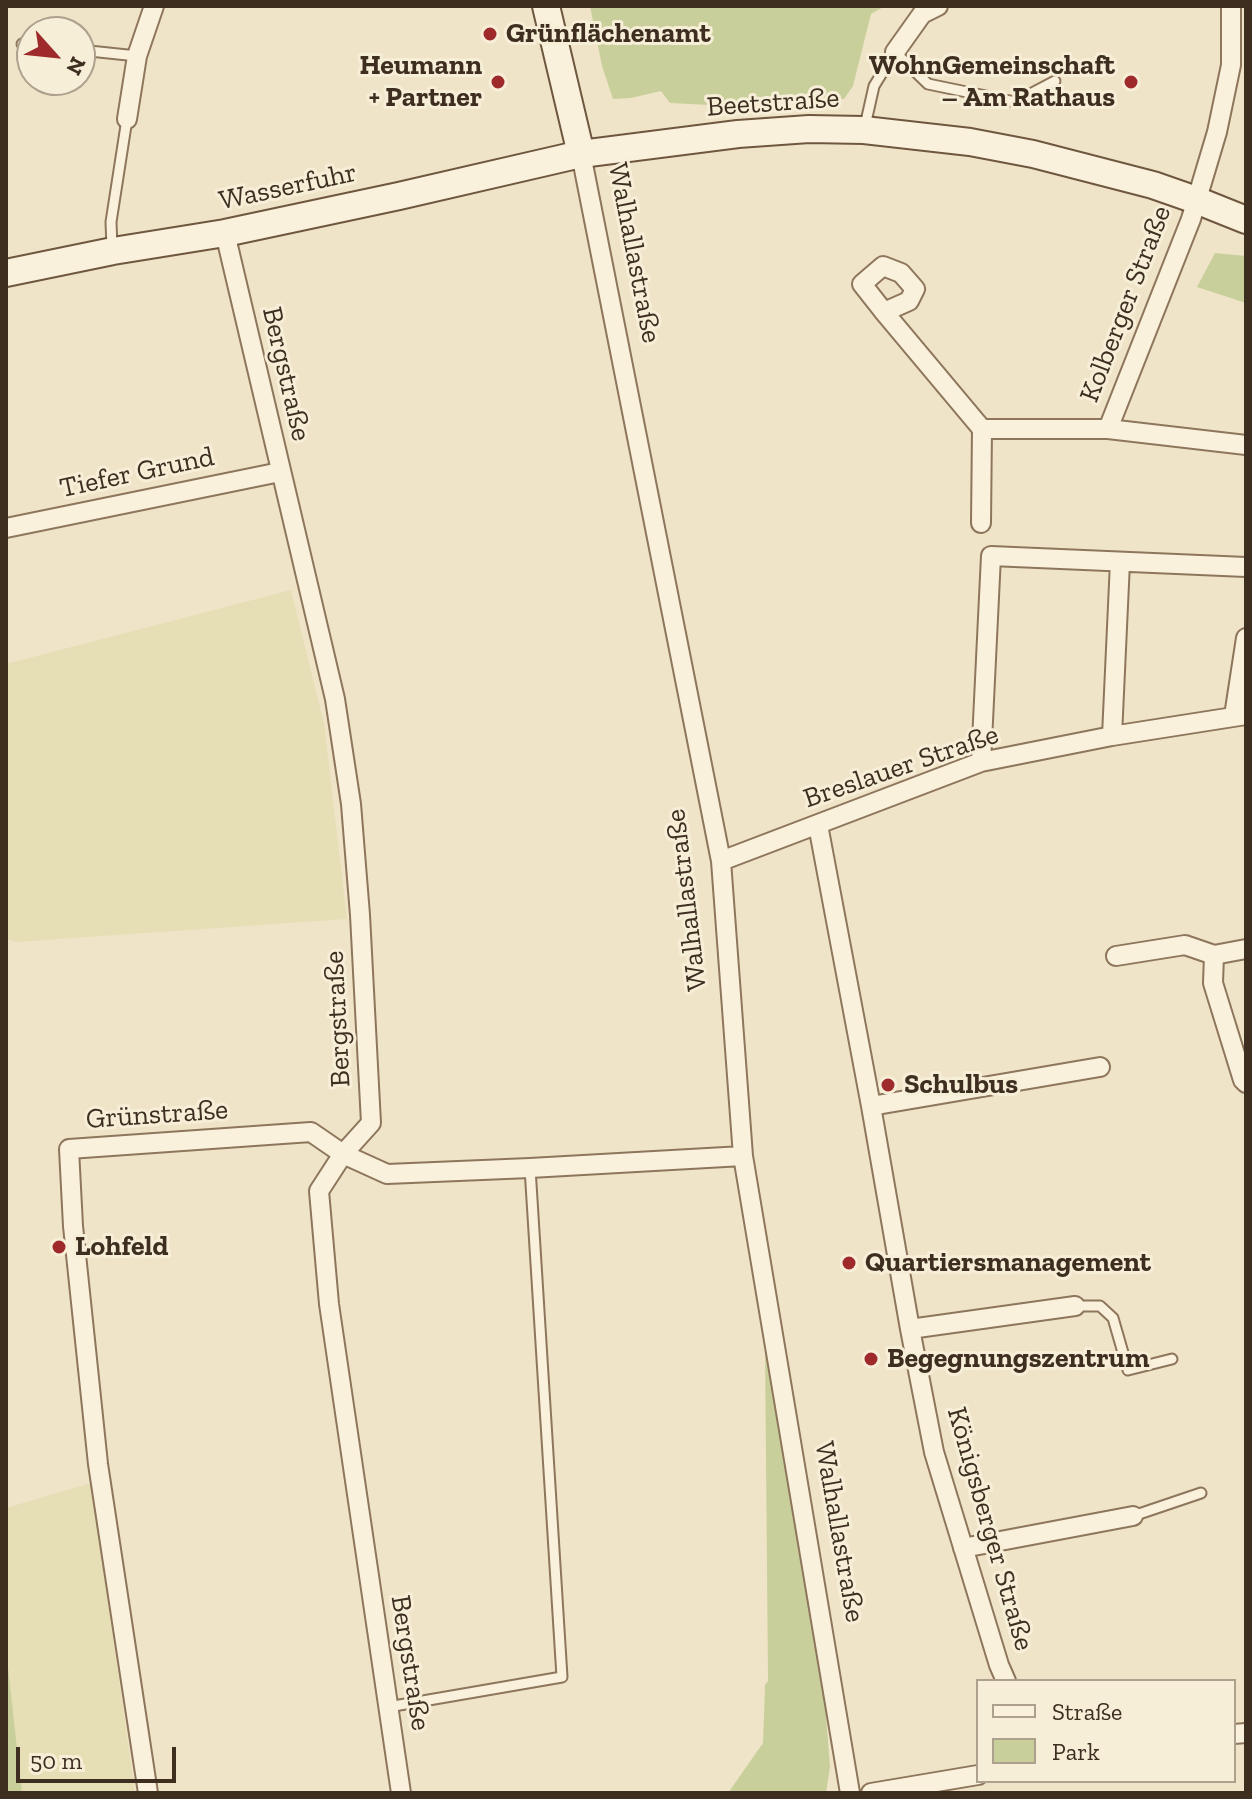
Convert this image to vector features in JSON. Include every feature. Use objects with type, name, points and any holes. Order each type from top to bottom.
[{"type":"main road","name":"Walhallastraße","points":[[546,6],[581,154]]},
{"type":"main road","name":"Beetstraße","points":[[581,154],[738,134],[809,129],[864,130],[970,142],[1033,154],[1196,200],[1246,220]]},
{"type":"main road","name":"Wasserfuhr","points":[[6,273],[113,251],[225,233],[581,154]]},
{"type":"street","points":[[127,119],[137,56],[154,6]]},
{"type":"street","points":[[895,52],[922,14],[938,6]]},
{"type":"street","name":"Kolberger Straße","points":[[1108,429],[1186,231],[1217,132],[1231,65],[1231,6]]},
{"type":"street","name":"Walhallastraße","points":[[581,154],[721,861],[743,1156],[850,1793]]},
{"type":"street","name":"Bergstraße","points":[[225,233],[335,699],[351,804],[371,1123],[343,1154],[319,1191],[329,1304],[401,1793]]},
{"type":"street","points":[[884,312],[982,429],[981,523]]},
{"type":"street","name":"Kolberger Straße","points":[[982,429],[1108,429],[1246,445]]},
{"type":"street","name":"Tiefer Grund","points":[[6,528],[280,472]]},
{"type":"street","points":[[981,762],[991,556],[1246,567]]},
{"type":"street","points":[[1112,736],[1120,562]]},
{"type":"street","points":[[1240,715],[1246,638]]},
{"type":"street","name":"Breslauer Straße","points":[[721,861],[981,762],[1240,715]]},
{"type":"street","name":"Königsberger Straße","points":[[818,825],[934,1452],[1005,1679]]},
{"type":"street","points":[[1116,956],[1185,945],[1214,955],[1246,949]]},
{"type":"street","points":[[1214,955],[1213,983],[1246,1083]]},
{"type":"street","points":[[871,1106],[1100,1067]]},
{"type":"street","name":"Grünstraße","points":[[148,1793],[98,1464],[73,1226],[69,1149],[311,1132],[343,1154],[387,1174],[743,1156]]},
{"type":"street","points":[[910,1329],[1075,1306]]},
{"type":"street","points":[[963,1548],[1133,1516]]},
{"type":"street","points":[[871,1793],[976,1775]]},
{"type":"lane","points":[[96,52],[137,56]]},
{"type":"lane","points":[[864,130],[874,86],[895,52],[928,84],[1015,102],[1055,81]]},
{"type":"lane","points":[[113,251],[111,222],[127,119]]},
{"type":"lane","points":[[388,1707],[562,1677],[530,1168]]},
{"type":"lane","points":[[1075,1306],[1100,1306],[1113,1318],[1128,1370],[1172,1359]]},
{"type":"lane","points":[[1133,1516],[1201,1493]]},
{"type":"shaded area","points":[[291,590],[324,724],[347,919],[16,942],[6,939],[6,664]]},
{"type":"shaded area","points":[[91,1483],[135,1793],[22,1793],[6,1649],[6,1508]]},
{"type":"green space","points":[[590,6],[885,6],[871,14],[853,86],[844,99],[766,99],[710,105],[670,103],[661,91],[613,99],[602,66]]},
{"type":"green space","points":[[1215,253],[1246,256],[1246,303],[1197,287]]},
{"type":"green space","points":[[765,1349],[825,1703],[830,1767],[826,1793],[728,1793],[763,1743],[765,1685],[768,1681]]},
{"type":"green space","points":[[6,1649],[22,1793],[6,1793]]},
{"type":"place","name":"Grünflächenamt","points":[[490,34]]},
{"type":"place","name":"Heumann + Partner","points":[[498,82]]},
{"type":"place","name":"WohnGemeinschaft – Am Rathaus","points":[[1131,82]]},
{"type":"place","name":"Schulbus","points":[[888,1085]]},
{"type":"place","name":"Lohfeld","points":[[59,1247]]},
{"type":"place","name":"Quartiersmanagement","points":[[849,1263]]},
{"type":"place","name":"Begegnungszentrum","points":[[871,1359]]}]
